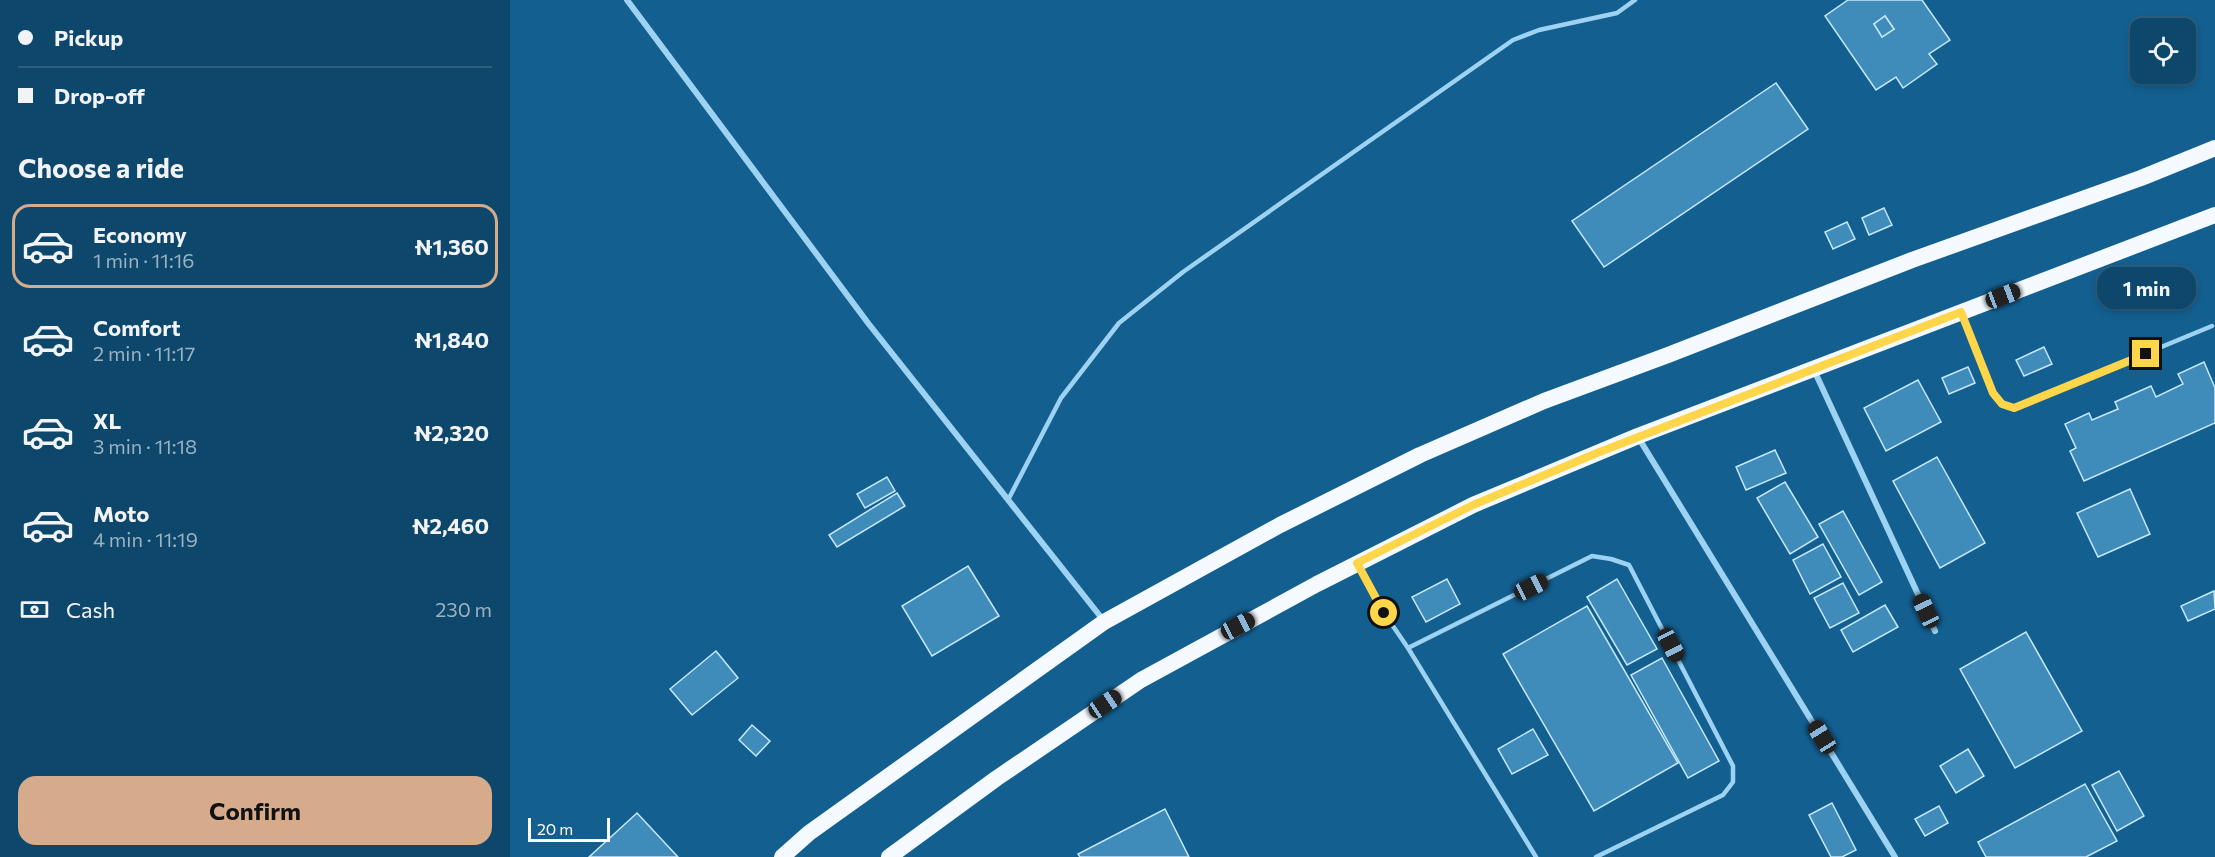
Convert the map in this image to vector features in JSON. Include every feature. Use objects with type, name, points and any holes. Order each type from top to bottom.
[{"type":"highway","points":[[782,857],[827,820],[1104,622],[1280,525],[1420,456],[1544,401],[1668,356],[1912,260],[2141,178],[2215,148]]},
{"type":"highway","points":[[889,857],[998,778],[1141,680],[1357,563],[1473,505],[1638,436],[2215,215]]},
{"type":"street","points":[[627,0],[868,323],[1104,622]]},
{"type":"street","points":[[1814,369],[1935,631]]},
{"type":"street","points":[[1638,436],[1895,857]]},
{"type":"lane","points":[[1008,500],[1061,398],[1119,323],[1183,272],[1513,40],[1539,30],[1617,13],[1635,0]]},
{"type":"lane","points":[[1961,312],[1993,393],[2002,404],[2014,408],[2212,327]]},
{"type":"lane","points":[[1408,648],[1592,556],[1629,565],[1733,766],[1732,782],[1723,795],[1596,857]]},
{"type":"lane","points":[[1357,563],[1384,613],[1408,648],[1536,857]]},
{"type":"building","points":[[1848,0],[1922,0],[1950,40],[1929,54],[1937,64],[1903,88],[1896,77],[1876,90],[1825,16]],"holes":[[[1885,16],[1894,29],[1882,37],[1874,24]]]},
{"type":"building","points":[[1885,16],[1894,29],[1882,37],[1874,24]]},
{"type":"building","points":[[1776,83],[1808,129],[1604,267],[1572,221]]},
{"type":"building","points":[[1884,208],[1892,225],[1869,235],[1862,218]]},
{"type":"building","points":[[1847,222],[1855,239],[1833,249],[1825,232]]},
{"type":"building","points":[[2044,347],[2052,364],[2024,376],[2016,360]]},
{"type":"building","points":[[2204,362],[2215,388],[2215,423],[2084,481],[2070,451],[2076,448],[2065,424],[2089,413],[2092,420],[2118,409],[2115,402],[2151,386],[2156,397],[2183,384],[2178,374]]},
{"type":"building","points":[[1968,367],[1975,383],[1949,394],[1942,378]]},
{"type":"building","points":[[1918,380],[1941,422],[1886,451],[1864,408]]},
{"type":"building","points":[[1775,450],[1786,473],[1746,490],[1736,467]]},
{"type":"building","points":[[1937,457],[1985,543],[1940,568],[1893,481]]},
{"type":"building","points":[[887,477],[895,491],[865,508],[857,494]]},
{"type":"building","points":[[1785,482],[1818,537],[1790,554],[1757,498]]},
{"type":"building","points":[[2130,489],[2150,534],[2098,557],[2077,513]]},
{"type":"building","points":[[897,493],[905,506],[837,547],[829,535]]},
{"type":"building","points":[[1843,511],[1882,582],[1859,595],[1819,524]]},
{"type":"building","points":[[1823,544],[1841,577],[1810,594],[1793,560]]},
{"type":"building","points":[[968,566],[999,616],[932,656],[902,606]]},
{"type":"building","points":[[1447,579],[1460,604],[1426,622],[1412,597]]},
{"type":"building","points":[[1617,579],[1657,649],[1627,665],[1587,597]]},
{"type":"building","points":[[1843,583],[1859,613],[1830,628],[1814,598]]},
{"type":"building","points":[[2214,591],[2215,609],[2188,621],[2181,606]]},
{"type":"building","points":[[1885,605],[1898,627],[1853,652],[1841,630]]},
{"type":"building","points":[[1587,606],[1678,763],[1594,811],[1503,654]]},
{"type":"building","points":[[2026,632],[2082,731],[2015,768],[1960,669]]},
{"type":"building","points":[[716,651],[738,678],[692,715],[670,689]]},
{"type":"building","points":[[1662,658],[1719,761],[1688,778],[1631,675]]},
{"type":"building","points":[[752,725],[770,741],[756,756],[739,740]]},
{"type":"building","points":[[1533,729],[1548,755],[1512,774],[1498,749]]},
{"type":"building","points":[[1968,749],[1984,776],[1956,793],[1940,766]]},
{"type":"building","points":[[2119,771],[2144,816],[2117,831],[2092,785]]},
{"type":"building","points":[[2085,784],[2117,841],[2086,857],[1986,857],[1978,842]]},
{"type":"building","points":[[1832,803],[1856,850],[1842,857],[1831,857],[1809,815]]},
{"type":"building","points":[[1939,806],[1948,823],[1925,836],[1915,819]]},
{"type":"building","points":[[1165,809],[1189,857],[1080,857],[1078,854]]},
{"type":"building","points":[[637,813],[678,857],[589,857]]},
{"type":"route","points":[[1384,613],[1357,563],[1473,505],[1597,453],[1961,312],[1993,393],[2002,404],[2014,408],[2146,354]]}]
